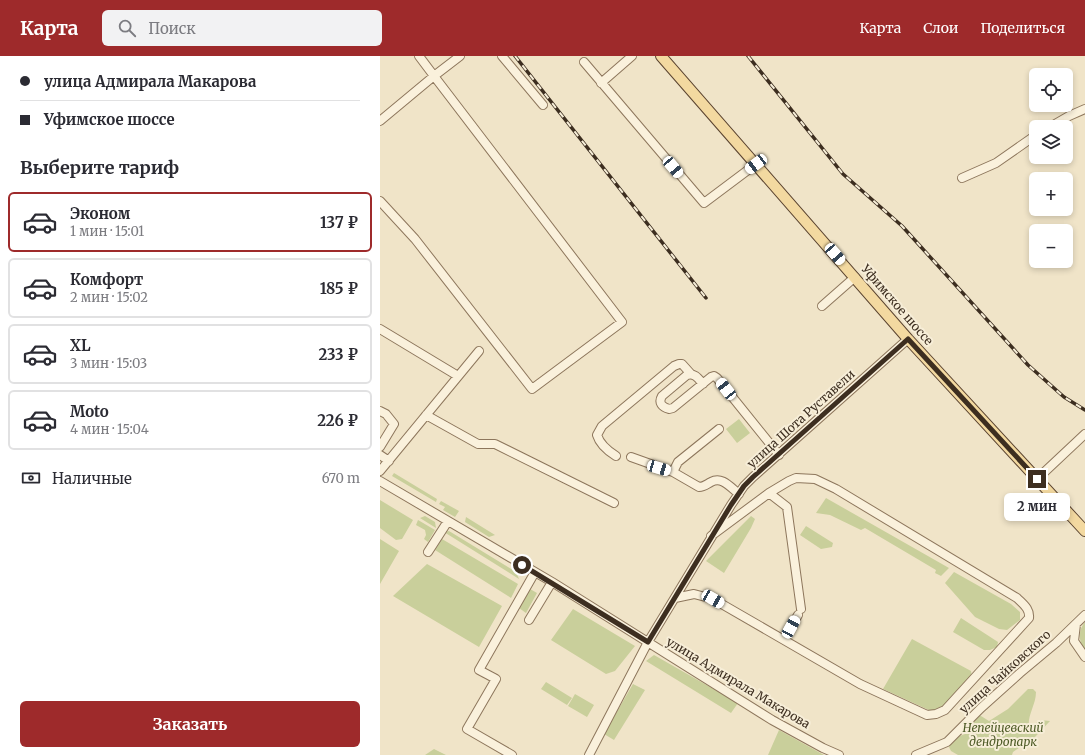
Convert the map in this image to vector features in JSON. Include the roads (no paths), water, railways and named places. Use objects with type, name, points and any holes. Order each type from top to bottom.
[{"type":"main road","name":"Уфимское шоссе","points":[[662,56],[908,339],[1085,532]]},
{"type":"street","points":[[380,201],[415,239],[532,389],[622,322],[419,56]]},
{"type":"street","points":[[380,121],[460,56]]},
{"type":"street","points":[[502,56],[543,105]]},
{"type":"street","points":[[601,83],[632,56]]},
{"type":"street","points":[[584,62],[704,203],[756,164]]},
{"type":"street","points":[[1063,120],[1085,109]]},
{"type":"street","points":[[962,178],[996,163],[1029,140]]},
{"type":"street","points":[[822,306],[855,277]]},
{"type":"street","points":[[380,328],[458,376]]},
{"type":"street","name":"улица Шота Руставели","points":[[590,755],[648,642],[739,494],[753,477],[908,339]]},
{"type":"street","points":[[380,471],[479,351]]},
{"type":"street","points":[[616,456],[599,441],[597,435],[602,426],[674,366],[682,364],[691,374],[696,376],[702,384]]},
{"type":"street","points":[[691,374],[687,375],[662,396],[660,400],[664,408],[673,408],[714,376],[779,455]]},
{"type":"street","points":[[380,411],[386,414],[394,424],[380,447]]},
{"type":"street","points":[[426,415],[478,444],[495,444],[614,503]]},
{"type":"street","points":[[673,472],[678,462],[719,429]]},
{"type":"street","points":[[1037,479],[1085,434]]},
{"type":"street","points":[[380,455],[389,461]]},
{"type":"street","points":[[630,457],[673,472],[699,487],[718,479],[722,480],[739,494]]},
{"type":"street","points":[[675,598],[694,594],[713,599],[860,684],[928,715],[936,714],[944,710],[1029,618],[1030,613],[1017,598],[836,489],[815,479],[796,478],[780,485],[712,536]]},
{"type":"street","name":"улица Адмирала Макарова","points":[[380,481],[552,582],[772,720],[823,748],[839,755]]},
{"type":"street","points":[[769,493],[786,507],[799,612],[784,639]]},
{"type":"street","points":[[428,552],[448,521]]},
{"type":"street","points":[[512,755],[467,729],[496,679],[479,670],[535,572]]},
{"type":"street","points":[[529,620],[552,582]]},
{"type":"street","name":"улица Чайковского","points":[[918,755],[947,742],[981,708],[1056,643],[1085,615]]},
{"type":"street","points":[[1076,624],[1074,640],[1085,657]]},
{"type":"railway","points":[[515,56],[706,298]]},
{"type":"railway","points":[[748,56],[843,174],[902,226],[1028,365],[1064,397],[1085,410]]},
{"type":"park label","name":"Непейцевский дендропарк","points":[[1003,735]]}]
